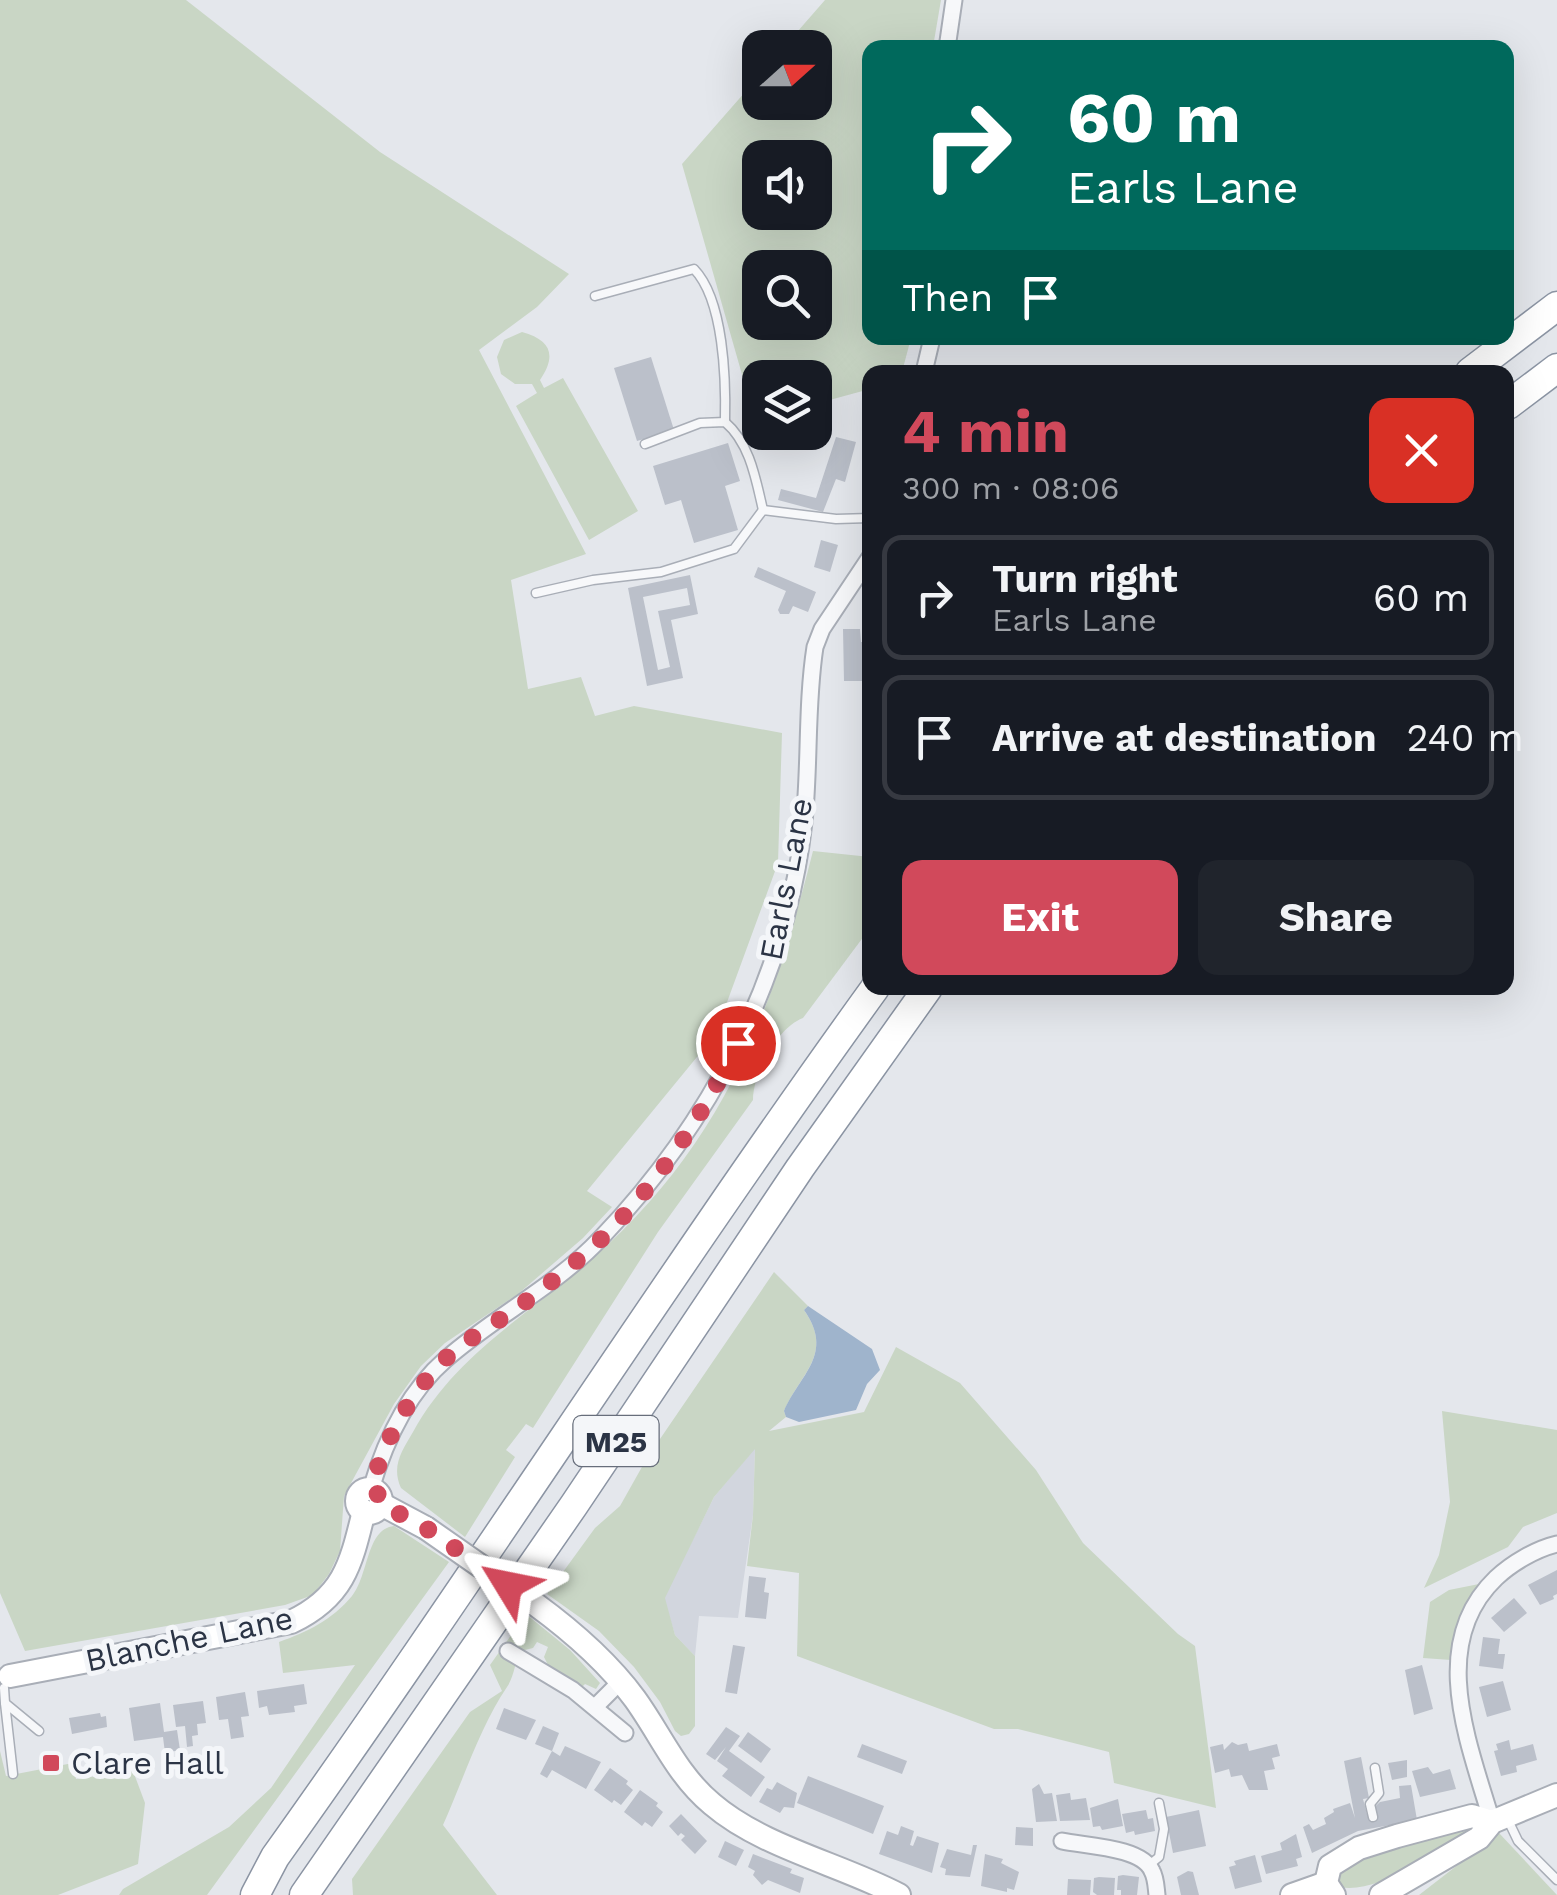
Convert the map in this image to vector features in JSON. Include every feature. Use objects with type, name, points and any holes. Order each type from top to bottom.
[{"type":"highway","points":[[1514,339],[1557,306]]},
{"type":"highway","points":[[1479,365],[1506,345]]},
{"type":"highway","points":[[1514,401],[1557,368]]},
{"type":"highway","name":"M25","points":[[255,1895],[275,1857],[759,1149],[871,995]]},
{"type":"highway","name":"M25","points":[[304,1895],[483,1638],[800,1168],[923,995]]},
{"type":"highway","name":"M25","points":[[233,1895],[275,1857]]},
{"type":"street","points":[[948,40],[954,0]]},
{"type":"street","name":"Earls Lane","points":[[372,1501],[388,1441],[401,1414],[442,1362],[522,1304],[599,1240],[645,1189],[702,1110],[727,1066],[756,1002],[786,914],[804,823],[815,648],[822,630],[862,569]]},
{"type":"street","points":[[372,1501],[426,1528],[566,1626],[621,1681],[680,1770],[714,1806],[753,1831],[898,1895]]},
{"type":"street","name":"Blanche Lane","points":[[4,1684],[291,1622],[312,1612],[339,1585],[348,1569],[372,1501]]},
{"type":"street","points":[[1499,1819],[1458,1689],[1459,1643],[1484,1590],[1516,1564],[1557,1544]]},
{"type":"street","points":[[508,1651],[547,1672],[625,1733]]},
{"type":"street","points":[[595,1707],[621,1681]]},
{"type":"street","points":[[1381,1895],[1479,1838],[1499,1819],[1557,1796]]},
{"type":"street","points":[[1292,1895],[1330,1889],[1330,1866],[1377,1834],[1472,1816],[1499,1819]]},
{"type":"street","points":[[1062,1842],[1132,1854],[1149,1865],[1157,1895]]},
{"type":"lane","points":[[595,296],[694,268],[704,278],[725,355],[726,422]]},
{"type":"lane","points":[[536,592],[592,580],[662,572],[734,549],[763,510],[754,469],[735,430],[726,422],[700,423],[645,444]]},
{"type":"lane","points":[[763,510],[862,518]]},
{"type":"lane","points":[[4,1684],[39,1731]]},
{"type":"lane","points":[[4,1684],[13,1774]]},
{"type":"lane","points":[[1373,1817],[1370,1804],[1379,1792],[1374,1768]]},
{"type":"lane","points":[[1149,1865],[1159,1857],[1162,1843],[1164,1829],[1159,1802]]},
{"type":"lane","points":[[1499,1819],[1557,1880]]},
{"type":"shaded area","points":[[755,1448],[753,1515],[738,1618],[699,1616],[695,1656],[675,1635],[664,1598],[714,1497]]},
{"type":"green space","points":[[0,0],[186,0],[380,152],[569,274],[537,307],[479,350],[586,554],[511,580],[528,689],[581,677],[595,716],[634,706],[782,733],[778,863],[715,1035],[587,1191],[612,1207],[583,1238],[518,1294],[445,1343],[421,1366],[394,1404],[344,1496],[340,1551],[313,1595],[285,1605],[25,1651],[0,1593]]},
{"type":"green space","points":[[825,0],[941,0],[934,40],[862,40],[862,345],[909,345],[904,365],[862,365],[862,391],[832,399],[832,360],[742,360],[742,374],[682,164],[742,96],[742,120],[832,120],[832,30],[799,30]]},
{"type":"green space","points":[[522,332],[545,344],[549,356],[540,380],[544,388],[563,378],[638,511],[589,540],[516,406],[537,393],[532,384],[515,384],[501,374],[497,357],[504,340]]},
{"type":"green space","points":[[813,851],[862,856],[862,939],[803,1018],[784,1031],[768,1053],[757,1077],[753,1100],[658,1232],[533,1428],[526,1424],[506,1450],[515,1457],[465,1537],[401,1488],[398,1466],[405,1446],[430,1405],[471,1358],[592,1259],[676,1170],[736,1073],[760,1021]]},
{"type":"green space","points":[[774,1272],[808,1306],[804,1310],[813,1325],[816,1351],[784,1411],[786,1417],[769,1431],[864,1412],[896,1347],[960,1383],[1036,1470],[1083,1543],[1195,1646],[1216,1808],[1114,1783],[1109,1752],[1018,1729],[994,1729],[797,1656],[799,1573],[747,1566],[755,1449],[714,1497],[665,1598],[675,1635],[695,1656],[695,1726],[689,1734],[681,1736],[675,1731],[660,1702],[634,1667],[599,1631],[547,1594],[595,1528],[620,1506],[647,1458]]},
{"type":"green space","points":[[1442,1411],[1557,1430],[1557,1513],[1523,1527],[1508,1547],[1424,1588],[1439,1555],[1450,1502]]},
{"type":"green space","points":[[394,1526],[449,1562],[207,1895],[119,1895],[123,1889],[229,1827],[271,1788],[355,1665],[283,1673],[279,1642],[318,1624],[352,1596],[378,1535]]},
{"type":"green space","points":[[1479,1584],[1453,1640],[1451,1660],[1423,1658],[1430,1602],[1449,1590]]},
{"type":"green space","points":[[526,1614],[570,1650],[600,1683],[596,1689],[585,1684],[581,1688],[548,1665],[544,1657],[548,1647],[537,1642],[519,1655],[443,1825],[497,1895],[353,1895],[352,1879],[470,1712],[502,1691],[490,1665]]},
{"type":"green space","points":[[0,1751],[6,1776],[73,1763],[76,1779],[133,1771],[145,1803],[138,1864],[58,1895],[0,1895]]},
{"type":"green space","points":[[1471,1823],[1474,1833],[1390,1878],[1355,1888],[1340,1887],[1337,1883],[1339,1871],[1346,1864]]},
{"type":"green space","points":[[1499,1833],[1557,1895],[1419,1895]]},
{"type":"water","points":[[808,1306],[872,1349],[880,1370],[867,1384],[856,1410],[799,1422],[786,1417],[784,1411],[816,1352],[813,1325],[804,1310]]},
{"type":"building","points":[[651,357],[674,430],[637,441],[614,368]]},
{"type":"building","points":[[836,437],[856,442],[845,482],[836,479],[823,512],[778,500],[781,489],[816,498]]},
{"type":"building","points":[[728,443],[740,481],[725,486],[738,530],[694,543],[681,500],[665,505],[653,466]]},
{"type":"building","points":[[821,540],[838,545],[830,572],[814,567]]},
{"type":"building","points":[[758,567],[816,592],[808,612],[793,606],[789,614],[780,614],[786,591],[754,577]]},
{"type":"building","points":[[690,575],[698,614],[671,620],[683,678],[647,686],[628,588]],"holes":[[[687,588],[690,605],[658,611],[670,667],[658,670],[643,597]]]},
{"type":"building","points":[[843,629],[860,629],[862,681],[844,681]]},
{"type":"building","points":[[1557,1570],[1557,1594],[1540,1605],[1528,1585]]},
{"type":"building","points":[[749,1576],[766,1578],[766,1619],[745,1617]]},
{"type":"building","points":[[1514,1598],[1527,1613],[1504,1632],[1491,1618]]},
{"type":"building","points":[[1483,1637],[1500,1639],[1498,1654],[1505,1654],[1503,1669],[1479,1666]]},
{"type":"building","points":[[733,1645],[745,1647],[737,1694],[725,1692]]},
{"type":"building","points":[[1422,1665],[1433,1709],[1414,1715],[1405,1670]]},
{"type":"building","points":[[1503,1681],[1511,1710],[1487,1717],[1479,1687]]},
{"type":"building","points":[[304,1684],[307,1704],[294,1706],[295,1712],[269,1715],[267,1706],[259,1708],[257,1691]]},
{"type":"building","points":[[245,1692],[249,1716],[241,1717],[244,1737],[231,1739],[228,1719],[219,1720],[216,1697]]},
{"type":"building","points":[[203,1701],[206,1723],[197,1724],[198,1735],[192,1736],[193,1746],[187,1747],[185,1726],[176,1727],[173,1705]]},
{"type":"building","points":[[160,1703],[164,1732],[177,1730],[180,1750],[165,1753],[163,1737],[134,1741],[129,1708]]},
{"type":"building","points":[[504,1708],[536,1720],[526,1740],[496,1729]]},
{"type":"building","points":[[100,1713],[101,1717],[106,1716],[107,1727],[72,1734],[69,1718]]},
{"type":"building","points":[[543,1726],[559,1733],[552,1751],[535,1744]]},
{"type":"building","points":[[726,1727],[740,1736],[729,1751],[765,1777],[751,1797],[722,1776],[728,1769],[717,1761],[726,1747],[715,1760],[706,1754]]},
{"type":"building","points":[[748,1732],[771,1749],[761,1763],[738,1746]]},
{"type":"building","points":[[1509,1740],[1511,1750],[1533,1744],[1537,1760],[1516,1766],[1517,1772],[1501,1776],[1494,1751],[1498,1750],[1496,1744]]},
{"type":"building","points":[[1232,1742],[1247,1743],[1249,1751],[1277,1744],[1280,1756],[1272,1758],[1275,1769],[1264,1771],[1268,1790],[1249,1790],[1242,1775],[1231,1777],[1229,1769],[1215,1773],[1210,1747],[1223,1744],[1224,1750]]},
{"type":"building","points":[[862,1744],[907,1761],[902,1774],[857,1757]]},
{"type":"building","points":[[565,1746],[601,1762],[586,1789],[552,1770],[547,1778],[540,1774],[552,1751],[560,1756]]},
{"type":"building","points":[[1361,1757],[1369,1798],[1363,1799],[1367,1814],[1380,1802],[1400,1798],[1399,1786],[1411,1785],[1417,1820],[1358,1831],[1312,1853],[1303,1827],[1309,1824],[1313,1830],[1326,1824],[1324,1818],[1333,1809],[1350,1803],[1355,1818],[1344,1761]]},
{"type":"building","points":[[1407,1760],[1407,1777],[1392,1780],[1388,1763]]},
{"type":"building","points":[[1428,1767],[1433,1774],[1450,1769],[1456,1789],[1420,1797],[1412,1771]]},
{"type":"building","points":[[610,1768],[628,1781],[626,1784],[633,1790],[621,1805],[594,1790]]},
{"type":"building","points":[[808,1776],[884,1806],[873,1834],[797,1803]]},
{"type":"building","points":[[777,1782],[797,1793],[794,1808],[784,1807],[780,1813],[759,1802],[767,1788],[772,1790]]},
{"type":"building","points":[[1039,1784],[1044,1794],[1052,1793],[1057,1821],[1036,1822],[1032,1789]]},
{"type":"building","points":[[640,1790],[658,1803],[656,1806],[663,1812],[652,1827],[645,1822],[642,1826],[624,1812]]},
{"type":"building","points":[[1070,1793],[1071,1800],[1086,1798],[1090,1820],[1060,1821],[1056,1795]]},
{"type":"building","points":[[1118,1799],[1123,1826],[1102,1830],[1100,1826],[1093,1827],[1090,1808]]},
{"type":"building","points":[[1146,1810],[1148,1819],[1153,1818],[1155,1831],[1126,1833],[1122,1814]]},
{"type":"building","points":[[1199,1810],[1206,1846],[1173,1853],[1166,1817]]},
{"type":"building","points":[[681,1814],[707,1841],[695,1854],[681,1840],[685,1836],[678,1836],[669,1826]]},
{"type":"building","points":[[901,1826],[914,1831],[910,1845],[917,1836],[939,1843],[932,1873],[879,1854],[887,1831],[898,1835]]},
{"type":"building","points":[[1016,1827],[1033,1828],[1033,1846],[1015,1845]]},
{"type":"building","points":[[1296,1834],[1302,1857],[1296,1859],[1298,1866],[1266,1874],[1261,1856],[1282,1850],[1280,1843]]},
{"type":"building","points":[[725,1841],[744,1850],[736,1866],[718,1857]]},
{"type":"building","points":[[973,1845],[977,1845],[970,1877],[945,1875],[946,1869],[940,1867],[947,1849],[971,1855]]},
{"type":"building","points":[[753,1854],[792,1869],[790,1873],[804,1878],[800,1893],[768,1880],[762,1885],[753,1875],[755,1871],[748,1867]]},
{"type":"building","points":[[985,1854],[1003,1859],[1001,1863],[1019,1872],[1014,1890],[981,1886]]},
{"type":"building","points":[[1255,1855],[1262,1882],[1235,1889],[1229,1867],[1236,1865],[1234,1861]]},
{"type":"building","points":[[1193,1872],[1199,1895],[1181,1895],[1177,1877]]},
{"type":"building","points":[[1118,1876],[1139,1877],[1137,1895],[1121,1895],[1121,1890],[1117,1890]]},
{"type":"building","points":[[1094,1878],[1115,1878],[1114,1895],[1093,1892]]},
{"type":"building","points":[[1068,1879],[1091,1880],[1090,1895],[1067,1895]]},
{"type":"place","name":"Clare Hall","points":[[51,1763]]},
{"type":"route","points":[[508,1585],[426,1528],[381,1504],[380,1496],[371,1489],[388,1441],[401,1414],[442,1362],[522,1304],[599,1240],[645,1189],[702,1110],[738,1043]]}]
